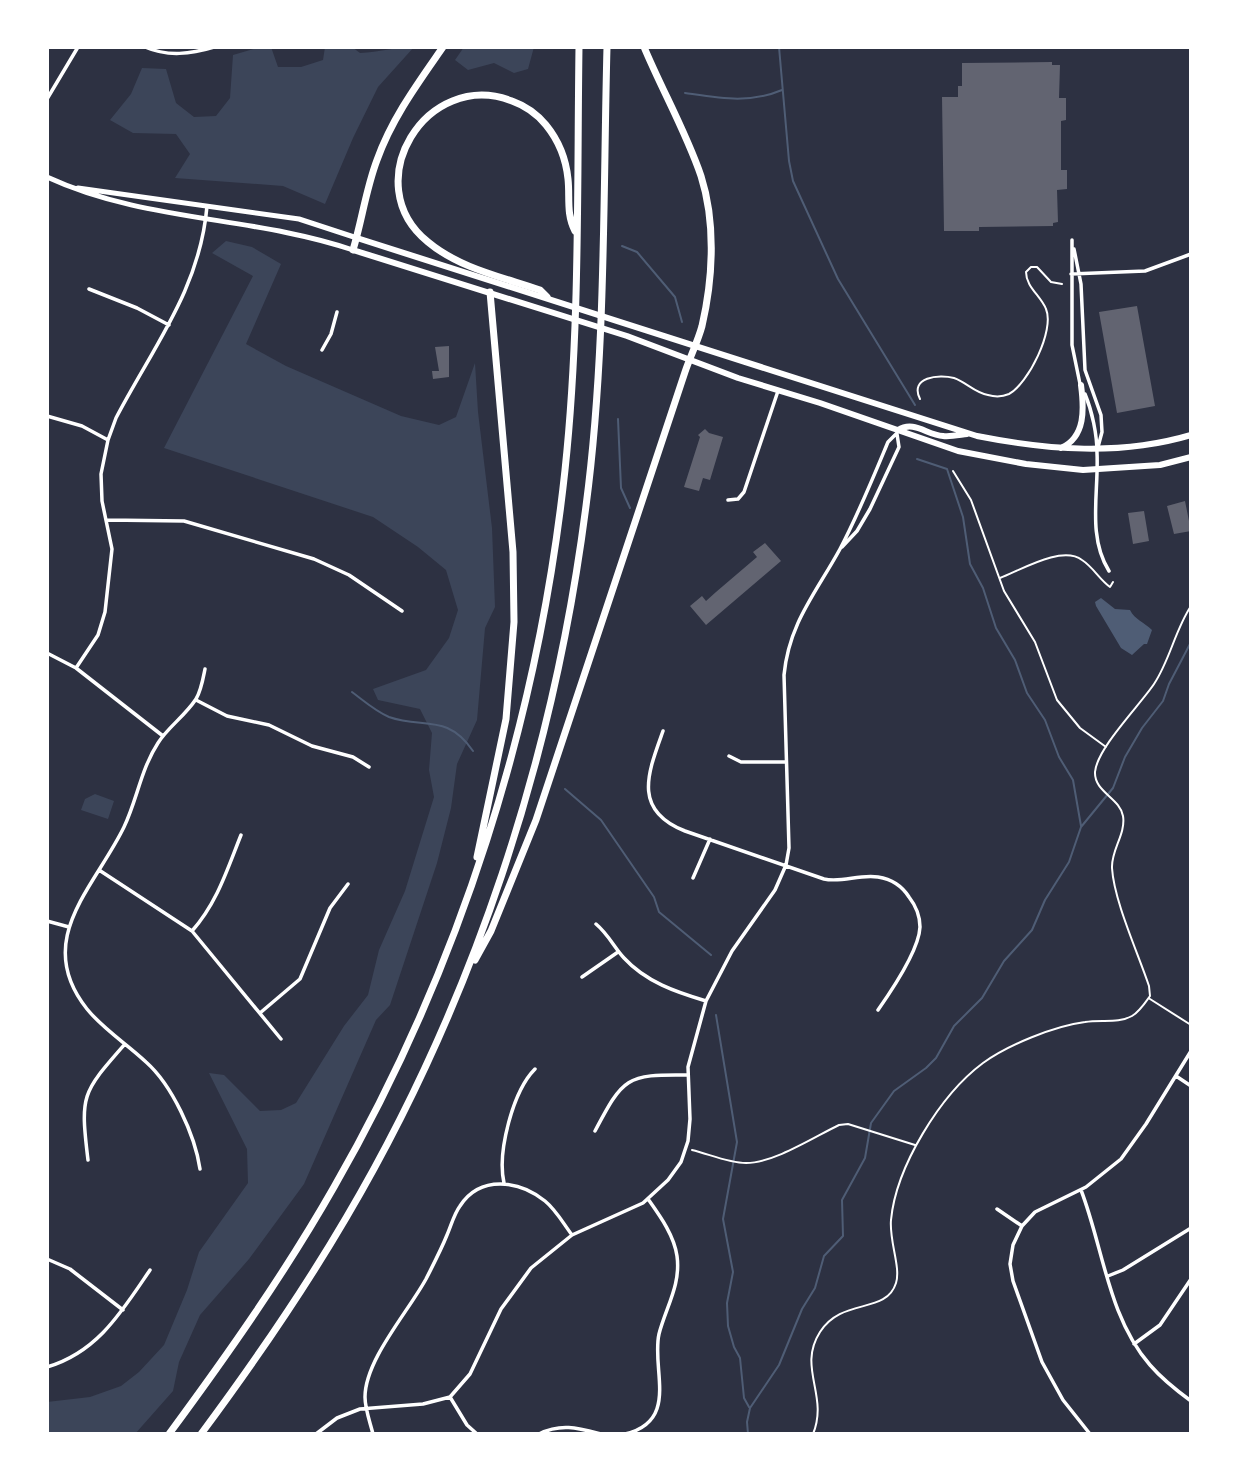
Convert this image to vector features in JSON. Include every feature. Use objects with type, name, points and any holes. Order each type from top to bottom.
[{"type":"highway","points":[[353,250],[372,174],[382,146],[401,110],[443,47]]},
{"type":"highway","points":[[169,1434],[281,1274],[357,1146],[415,1027],[470,890],[498,805],[524,705],[553,559],[570,410],[575,316],[579,47]]},
{"type":"highway","points":[[201,1434],[273,1333],[347,1217],[412,1095],[462,982],[496,894],[528,792],[546,726],[575,585],[586,506],[598,376],[607,47]]},
{"type":"highway","points":[[462,982],[491,931],[536,820],[702,328],[711,228],[707,202],[693,156],[644,47]]},
{"type":"highway","points":[[547,297],[540,290],[457,261],[418,233],[405,210],[399,185],[400,163],[410,138],[432,112],[454,100],[493,96],[518,103],[547,126],[561,149],[568,180],[569,218],[576,232]]},
{"type":"highway","points":[[470,890],[506,719],[514,622],[513,552],[490,292]]},
{"type":"main road","points":[[47,177],[111,201],[288,232],[353,250],[547,309],[958,451],[1049,467],[1097,470],[1160,464],[1191,457]]},
{"type":"main road","points":[[68,186],[299,219],[970,434],[1013,443],[1097,449],[1152,443],[1191,435]]},
{"type":"main road","points":[[1061,448],[1071,443],[1079,430],[1083,405],[1081,385]]},
{"type":"main road","points":[[898,431],[902,427],[913,426],[942,436],[970,434]]},
{"type":"street","points":[[47,99],[78,47]]},
{"type":"street","points":[[145,47],[161,53],[176,54],[214,47]]},
{"type":"street","points":[[76,668],[98,635],[105,611],[112,558],[102,501],[102,474],[108,440],[116,418],[190,285],[207,206]]},
{"type":"street","points":[[1097,449],[1102,432],[1101,415],[1083,360],[1079,274],[1072,240],[1072,345],[1081,385],[1090,407],[1097,449],[1097,548],[1109,571]]},
{"type":"street","points":[[1071,274],[1145,271],[1191,254]]},
{"type":"street","points":[[89,289],[137,308],[169,325]]},
{"type":"street","points":[[322,350],[331,334],[337,313]]},
{"type":"street","points":[[728,500],[738,499],[744,492],[778,391]]},
{"type":"street","points":[[47,416],[82,426],[108,440]]},
{"type":"street","points":[[840,548],[857,531],[870,509],[899,447],[898,431]]},
{"type":"street","points":[[316,1434],[337,1418],[366,1407],[423,1404],[450,1397],[470,1374],[501,1310],[519,1281],[541,1258],[572,1235],[648,1199],[668,1180],[681,1162],[690,1119],[687,1074],[692,1044],[706,1001],[732,951],[768,903],[786,865],[789,848],[784,675],[786,656],[808,601],[840,548],[888,442],[898,431]]},
{"type":"street","points":[[106,520],[184,521],[314,559],[349,575],[402,611]]},
{"type":"street","points":[[47,653],[76,668],[163,736]]},
{"type":"street","points":[[200,1169],[193,1138],[164,1082],[147,1062],[91,1014],[73,986],[66,950],[75,908],[125,824],[152,752],[195,700],[205,669]]},
{"type":"street","points":[[195,700],[227,716],[269,725],[312,746],[353,757],[369,767]]},
{"type":"street","points":[[663,731],[648,774],[647,789],[651,801],[664,820],[676,827],[832,881],[880,877],[899,885],[912,900],[919,917],[918,938],[878,1010]]},
{"type":"street","points":[[729,756],[741,762],[786,762]]},
{"type":"street","points":[[192,931],[216,899],[241,835]]},
{"type":"street","points":[[693,878],[710,839]]},
{"type":"street","points":[[99,870],[192,931],[281,1039]]},
{"type":"street","points":[[260,1013],[300,979],[326,916],[348,884]]},
{"type":"street","points":[[47,921],[69,927]]},
{"type":"street","points":[[596,924],[638,972],[652,981],[706,1001]]},
{"type":"street","points":[[582,976],[619,952]]},
{"type":"street","points":[[88,1160],[83,1113],[86,1096],[95,1078],[125,1044]]},
{"type":"street","points":[[1090,1434],[1063,1400],[1042,1362],[1013,1281],[1011,1255],[1022,1226],[1043,1207],[1081,1190],[1121,1159],[1138,1137],[1191,1051]]},
{"type":"street","points":[[504,1183],[503,1161],[510,1121],[524,1084],[535,1069]]},
{"type":"street","points":[[595,1131],[611,1100],[626,1083],[648,1075],[687,1074]]},
{"type":"street","points":[[1175,1076],[1191,1086]]},
{"type":"street","points":[[373,1434],[366,1407],[366,1383],[371,1368],[421,1288],[458,1208],[473,1191],[483,1186],[504,1183],[525,1190],[544,1200],[572,1235]]},
{"type":"street","points":[[1081,1190],[1122,1321],[1134,1344],[1158,1374],[1191,1401]]},
{"type":"street","points":[[625,1434],[646,1423],[659,1403],[661,1388],[658,1340],[678,1274],[673,1242],[648,1199]]},
{"type":"street","points":[[997,1209],[1022,1226]]},
{"type":"street","points":[[1108,1276],[1123,1270],[1191,1228]]},
{"type":"street","points":[[47,1259],[70,1269],[123,1310]]},
{"type":"street","points":[[47,1367],[89,1346],[103,1335],[150,1270]]},
{"type":"street","points":[[1134,1344],[1160,1325],[1191,1279]]},
{"type":"street","points":[[450,1397],[467,1424],[477,1434]]},
{"type":"street","points":[[539,1434],[555,1427],[567,1426],[601,1434]]},
{"type":"path","points":[[920,400],[916,390],[923,381],[930,379],[954,378],[975,391],[990,396],[1003,396],[1014,391],[1043,344],[1048,326],[1046,309],[1027,281],[1027,272],[1031,267],[1037,267],[1051,282],[1062,284]]},
{"type":"path","points":[[953,471],[975,510],[1009,601],[1035,642],[1057,700],[1080,728],[1107,747]]},
{"type":"path","points":[[999,578],[1064,554],[1082,559],[1110,587],[1113,582]]},
{"type":"path","points":[[813,1434],[819,1408],[811,1372],[813,1346],[822,1328],[836,1315],[849,1309],[877,1303],[894,1289],[898,1275],[891,1242],[893,1208],[916,1145],[932,1119],[959,1085],[994,1056],[1064,1027],[1088,1021],[1121,1020],[1132,1016],[1148,999],[1149,986],[1112,876],[1113,856],[1124,817],[1101,788],[1096,779],[1096,771],[1107,747],[1157,679],[1191,606]]},
{"type":"path","points":[[1148,999],[1191,1025]]},
{"type":"path","points":[[686,1148],[749,1163],[774,1156],[839,1125],[860,1126],[916,1145]]},
{"type":"shaded area","points":[[260,47],[271,47],[278,67],[301,67],[323,60],[325,47],[352,47],[360,53],[414,47],[378,87],[325,204],[283,186],[175,178],[190,154],[176,134],[133,133],[110,120],[131,94],[142,68],[166,69],[176,103],[194,117],[216,116],[230,98],[233,55]]},
{"type":"shaded area","points":[[464,47],[534,47],[528,69],[514,73],[494,63],[468,70],[455,60]]},
{"type":"shaded area","points":[[226,241],[252,247],[281,264],[246,344],[286,366],[401,416],[439,425],[456,417],[475,363],[492,528],[495,607],[485,628],[477,720],[457,764],[451,808],[437,863],[390,1005],[376,1020],[304,1184],[249,1259],[200,1315],[179,1362],[173,1391],[135,1434],[47,1434],[47,1402],[90,1397],[121,1386],[139,1372],[164,1345],[187,1290],[199,1252],[248,1183],[247,1149],[209,1073],[224,1075],[260,1111],[281,1110],[296,1103],[344,1026],[368,995],[379,950],[405,891],[434,797],[429,770],[432,733],[420,709],[378,700],[373,689],[426,670],[449,638],[458,610],[446,570],[418,547],[373,517],[164,448],[253,276],[212,253]]},
{"type":"shaded area","points":[[1101,598],[1115,609],[1130,610],[1152,630],[1147,644],[1132,655],[1121,648],[1096,606],[1095,602]]},
{"type":"shaded area","points":[[95,794],[114,801],[108,819],[81,810],[85,799]]},
{"type":"building","points":[[1052,62],[1052,65],[1060,65],[1059,98],[1066,98],[1066,120],[1061,121],[1061,170],[1067,170],[1067,189],[1057,190],[1058,222],[1053,223],[1053,226],[979,227],[979,231],[944,231],[942,97],[958,97],[958,86],[962,86],[962,63]]},
{"type":"building","points":[[1137,306],[1155,406],[1117,413],[1099,312]]},
{"type":"building","points":[[449,346],[449,377],[433,379],[432,371],[439,371],[435,347]]},
{"type":"building","points":[[705,429],[723,437],[710,480],[703,478],[699,491],[684,487],[700,437],[698,435]]},
{"type":"building","points":[[1185,501],[1191,531],[1174,534],[1167,506]]},
{"type":"building","points":[[1144,511],[1149,541],[1133,544],[1128,513]]},
{"type":"building","points":[[765,543],[781,561],[706,625],[690,606],[702,596],[706,601],[757,557],[753,552]]},
{"type":"waterway","points":[[779,47],[793,181],[838,279],[915,405]]},
{"type":"waterway","points":[[685,93],[746,98],[782,90]]},
{"type":"waterway","points":[[622,246],[637,252],[675,297],[682,322]]},
{"type":"waterway","points":[[618,419],[621,488],[630,508]]},
{"type":"waterway","points":[[917,459],[947,469],[963,517],[970,564],[983,588],[996,628],[1015,660],[1027,693],[1045,720],[1059,757],[1073,780],[1081,826]]},
{"type":"waterway","points":[[748,1434],[750,1408],[779,1365],[802,1309],[815,1288],[824,1256],[843,1236],[842,1200],[865,1158],[871,1123],[894,1091],[936,1058],[954,1026],[982,998],[1004,961],[1032,930],[1045,900],[1069,862],[1081,827],[1113,788],[1125,757],[1142,728],[1163,701],[1191,642]]},
{"type":"waterway","points":[[352,692],[389,717],[434,724],[454,731],[473,751]]},
{"type":"waterway","points":[[565,789],[601,820],[654,897],[659,912],[711,955]]},
{"type":"waterway","points":[[716,1015],[737,1142],[723,1219],[733,1272],[727,1303],[728,1326],[740,1358],[744,1398],[749,1407]]}]
